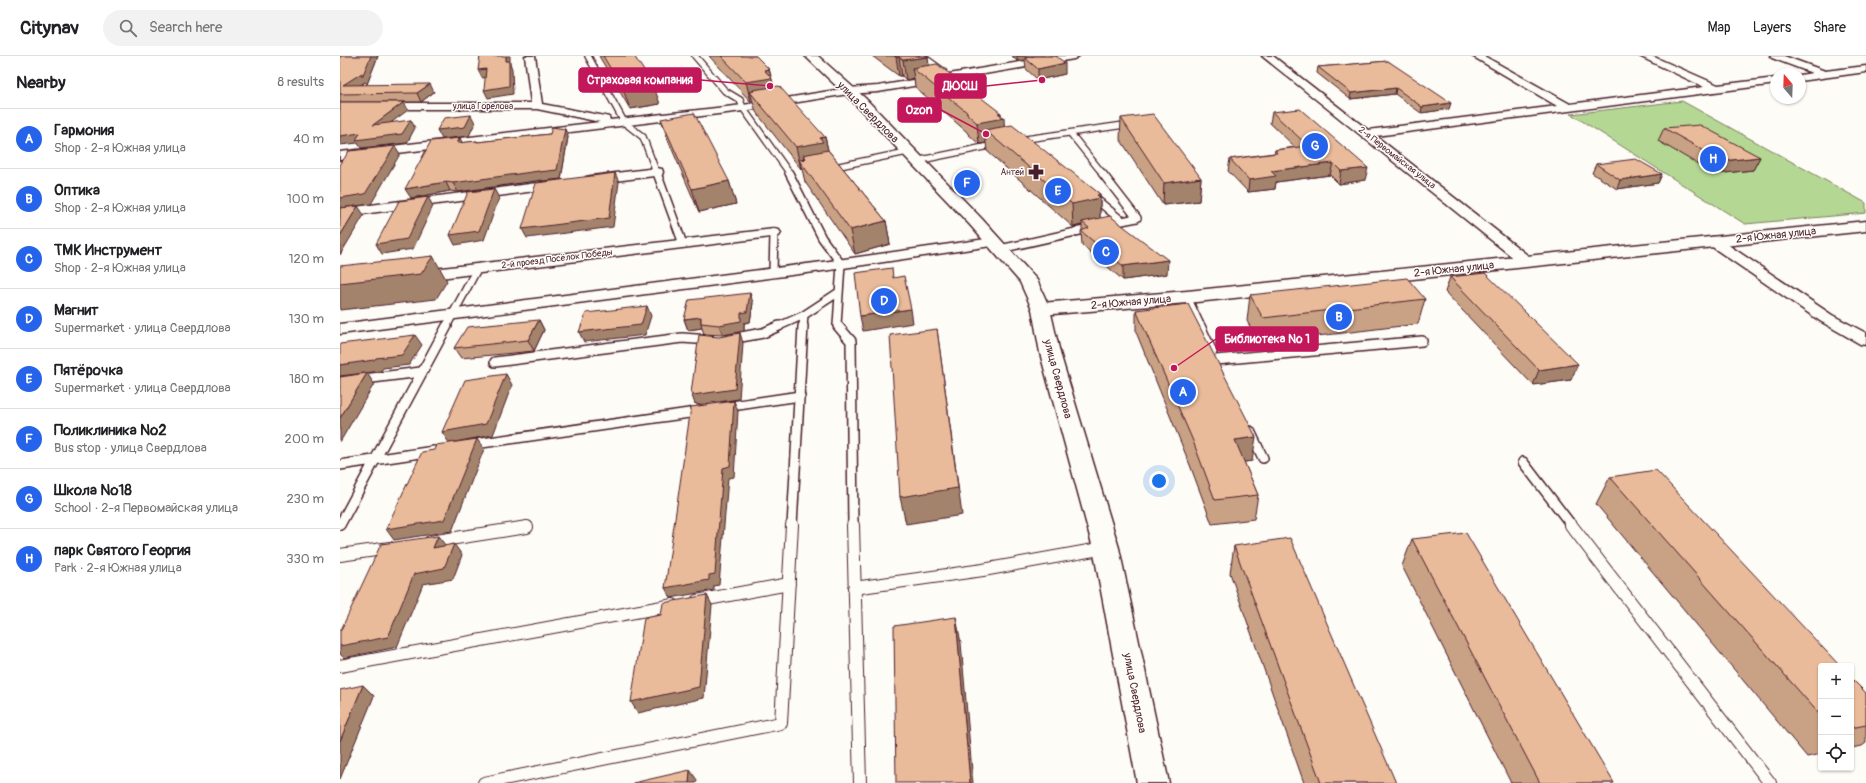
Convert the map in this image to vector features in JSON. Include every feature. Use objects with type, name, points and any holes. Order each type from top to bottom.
[{"type":"main road","name":"улица Свердлова","points":[[811,56],[848,91],[976,222],[1028,280],[1041,309],[1050,353],[1106,548],[1153,783]]},
{"type":"main road","name":"2-я Южная улица","points":[[1041,309],[1187,297],[1866,226]]},
{"type":"street","points":[[530,56],[537,106]]},
{"type":"street","points":[[340,156],[743,108],[848,91],[878,89],[954,79],[1061,57],[1074,56]]},
{"type":"street","name":"2-я Первомайская улица","points":[[1267,56],[1526,261]]},
{"type":"street","points":[[1477,56],[1569,108]]},
{"type":"street","points":[[1644,56],[1717,89]]},
{"type":"street","points":[[1775,56],[1824,75]]},
{"type":"street","points":[[1806,77],[1866,69]]},
{"type":"street","points":[[1366,134],[1770,82]]},
{"type":"street","name":"улица Горелова","points":[[340,106],[537,106],[624,122]]},
{"type":"street","points":[[340,213],[657,172]]},
{"type":"street","name":"2-й проезд Посёлок Победы","points":[[401,278],[774,233]]},
{"type":"street","points":[[1713,241],[1826,318],[1866,340]]},
{"type":"street","points":[[340,329],[452,313],[996,246]]},
{"type":"lane","points":[[588,56],[624,122],[643,137],[683,244]]},
{"type":"lane","points":[[695,56],[725,91],[740,100],[743,108],[795,176],[822,238],[841,264],[836,325],[851,341],[854,588],[860,783]]},
{"type":"lane","points":[[922,56],[954,79]]},
{"type":"lane","points":[[1015,141],[1071,134],[1137,123]]},
{"type":"lane","points":[[1071,134],[1136,218],[1108,224]]},
{"type":"lane","points":[[1016,135],[1028,145]]},
{"type":"lane","points":[[821,170],[1008,143]]},
{"type":"lane","points":[[1087,192],[1122,221]]},
{"type":"lane","points":[[996,246],[1100,226]]},
{"type":"lane","points":[[773,273],[774,233]]},
{"type":"lane","points":[[340,525],[477,268]]},
{"type":"lane","points":[[495,362],[682,338],[720,341],[763,333],[804,315],[839,292]]},
{"type":"lane","points":[[1187,297],[1217,363],[1422,341]]},
{"type":"lane","points":[[484,783],[781,723],[804,315]]},
{"type":"lane","points":[[340,382],[421,372]]},
{"type":"lane","points":[[457,447],[800,396]]},
{"type":"lane","points":[[1246,423],[1263,458]]},
{"type":"lane","points":[[340,465],[441,450]]},
{"type":"lane","points":[[1523,462],[1770,783]]},
{"type":"lane","points":[[418,544],[527,527]]},
{"type":"lane","points":[[340,555],[402,546]]},
{"type":"lane","points":[[854,588],[983,570],[1106,548]]},
{"type":"lane","points":[[340,666],[789,584]]},
{"type":"green space","points":[[1682,101],[1866,203],[1866,213],[1745,224],[1571,114]]},
{"type":"building","points":[[340,56],[371,56],[362,77],[362,73],[343,85],[430,84],[417,93],[340,94]]},
{"type":"building","points":[[480,56],[506,56],[506,61],[509,61],[509,86],[484,90],[486,69],[478,70]]},
{"type":"building","points":[[603,56],[634,56],[653,84],[623,89]]},
{"type":"building","points":[[721,56],[756,56],[769,69],[764,70],[772,78],[746,82]]},
{"type":"building","points":[[894,56],[927,56],[928,57],[903,60]]},
{"type":"building","points":[[1035,56],[1056,56],[1065,63],[1038,69],[1025,58]]},
{"type":"building","points":[[1388,61],[1451,103],[1422,107],[1396,88],[1351,93],[1318,67]]},
{"type":"building","points":[[937,64],[1001,113],[998,113],[1004,118],[977,123],[966,113],[968,113],[912,68]]},
{"type":"building","points":[[779,86],[825,137],[820,138],[823,142],[796,147],[750,92],[754,91],[753,90]]},
{"type":"building","points":[[340,102],[404,102],[373,125],[411,120],[402,134],[356,140],[360,133],[340,136]]},
{"type":"building","points":[[1300,109],[1368,168],[1341,171],[1333,163],[1271,171],[1276,176],[1249,180],[1230,159],[1277,153],[1275,150],[1308,146],[1272,112]]},
{"type":"building","points":[[694,113],[729,181],[692,189],[661,119]]},
{"type":"building","points":[[1153,114],[1201,178],[1164,183],[1121,118]]},
{"type":"building","points":[[471,115],[465,127],[437,130],[444,118]]},
{"type":"building","points":[[1012,125],[1100,194],[1097,195],[1100,198],[1072,204],[985,130]]},
{"type":"building","points":[[1700,125],[1760,157],[1722,161],[1664,128]]},
{"type":"building","points":[[552,127],[565,129],[557,170],[539,171],[453,183],[446,182],[405,189],[431,141],[460,138],[457,143],[477,142],[550,134]]},
{"type":"building","points":[[395,146],[365,194],[340,198],[340,165],[349,151]]},
{"type":"building","points":[[828,150],[886,221],[850,230],[799,160],[806,159],[803,155]]},
{"type":"building","points":[[1636,159],[1662,174],[1620,180],[1596,164]]},
{"type":"building","points":[[615,173],[609,218],[522,229],[536,183]]},
{"type":"building","points":[[494,189],[479,231],[450,235],[468,192]]},
{"type":"building","points":[[428,197],[407,239],[376,244],[399,201]]},
{"type":"building","points":[[358,206],[340,236],[340,208]]},
{"type":"building","points":[[1110,216],[1168,260],[1123,266],[1081,231],[1089,228],[1082,222]]},
{"type":"building","points":[[433,256],[421,274],[340,283],[340,266]]},
{"type":"building","points":[[892,268],[893,278],[904,276],[911,309],[860,316],[855,273]]},
{"type":"building","points":[[1485,273],[1578,364],[1539,370],[1450,277]]},
{"type":"building","points":[[1407,278],[1425,299],[1263,318],[1250,295]]},
{"type":"building","points":[[750,293],[747,312],[741,313],[741,321],[719,325],[701,323],[701,317],[684,319],[689,300]]},
{"type":"building","points":[[1188,304],[1256,437],[1235,440],[1258,495],[1215,500],[1193,441],[1136,310]]},
{"type":"building","points":[[647,306],[641,325],[579,332],[586,313]]},
{"type":"building","points":[[539,320],[528,340],[454,348],[467,327]]},
{"type":"building","points":[[937,329],[958,488],[900,497],[890,335]]},
{"type":"building","points":[[740,333],[735,389],[693,395],[693,393],[691,393],[699,335],[719,337]]},
{"type":"building","points":[[415,335],[402,355],[340,365],[340,344]]},
{"type":"building","points":[[367,373],[340,418],[340,377]]},
{"type":"building","points":[[506,374],[486,424],[442,432],[465,380]]},
{"type":"building","points":[[734,401],[730,466],[723,468],[715,574],[709,575],[709,580],[665,588],[691,407]]},
{"type":"building","points":[[477,439],[444,520],[386,529],[422,452],[434,450],[436,445]]},
{"type":"building","points":[[1656,470],[1837,663],[1818,663],[1818,713],[1610,477]]},
{"type":"building","points":[[1466,533],[1614,783],[1540,783],[1412,539]]},
{"type":"building","points":[[438,536],[433,548],[454,544],[444,568],[414,574],[388,637],[340,646],[340,632],[381,544]]},
{"type":"building","points":[[1290,538],[1396,783],[1321,783],[1234,546]]},
{"type":"building","points":[[707,595],[699,687],[631,702],[644,618],[661,615],[663,603]]},
{"type":"building","points":[[956,617],[970,783],[896,783],[894,626]]},
{"type":"building","points":[[1854,681],[1866,693],[1866,725],[1854,727]]},
{"type":"building","points":[[363,685],[340,741],[340,690]]},
{"type":"building","points":[[690,770],[689,783],[633,783]]},
{"type":"place","name":"ДЮСШ","points":[[1042,80]]},
{"type":"place","name":"Страховая компания","points":[[770,86]]},
{"type":"place","name":"Ozon","points":[[986,134]]},
{"type":"place","name":"Школа №18","points":[[1315,146]]},
{"type":"place","name":"парк Святого Георгия","points":[[1713,159]]},
{"type":"place","name":"Антей","points":[[1036,172]]},
{"type":"place","name":"Поликлиника №2","points":[[967,183]]},
{"type":"place","name":"Пятёрочка","points":[[1058,191]]},
{"type":"place","name":"ТМК Инструмент","points":[[1106,252]]},
{"type":"place","name":"Магнит","points":[[884,301]]},
{"type":"place","name":"Оптика","points":[[1339,317]]},
{"type":"place","name":"Библиотека № 1","points":[[1174,368]]},
{"type":"place","name":"Гармония","points":[[1183,392]]}]
